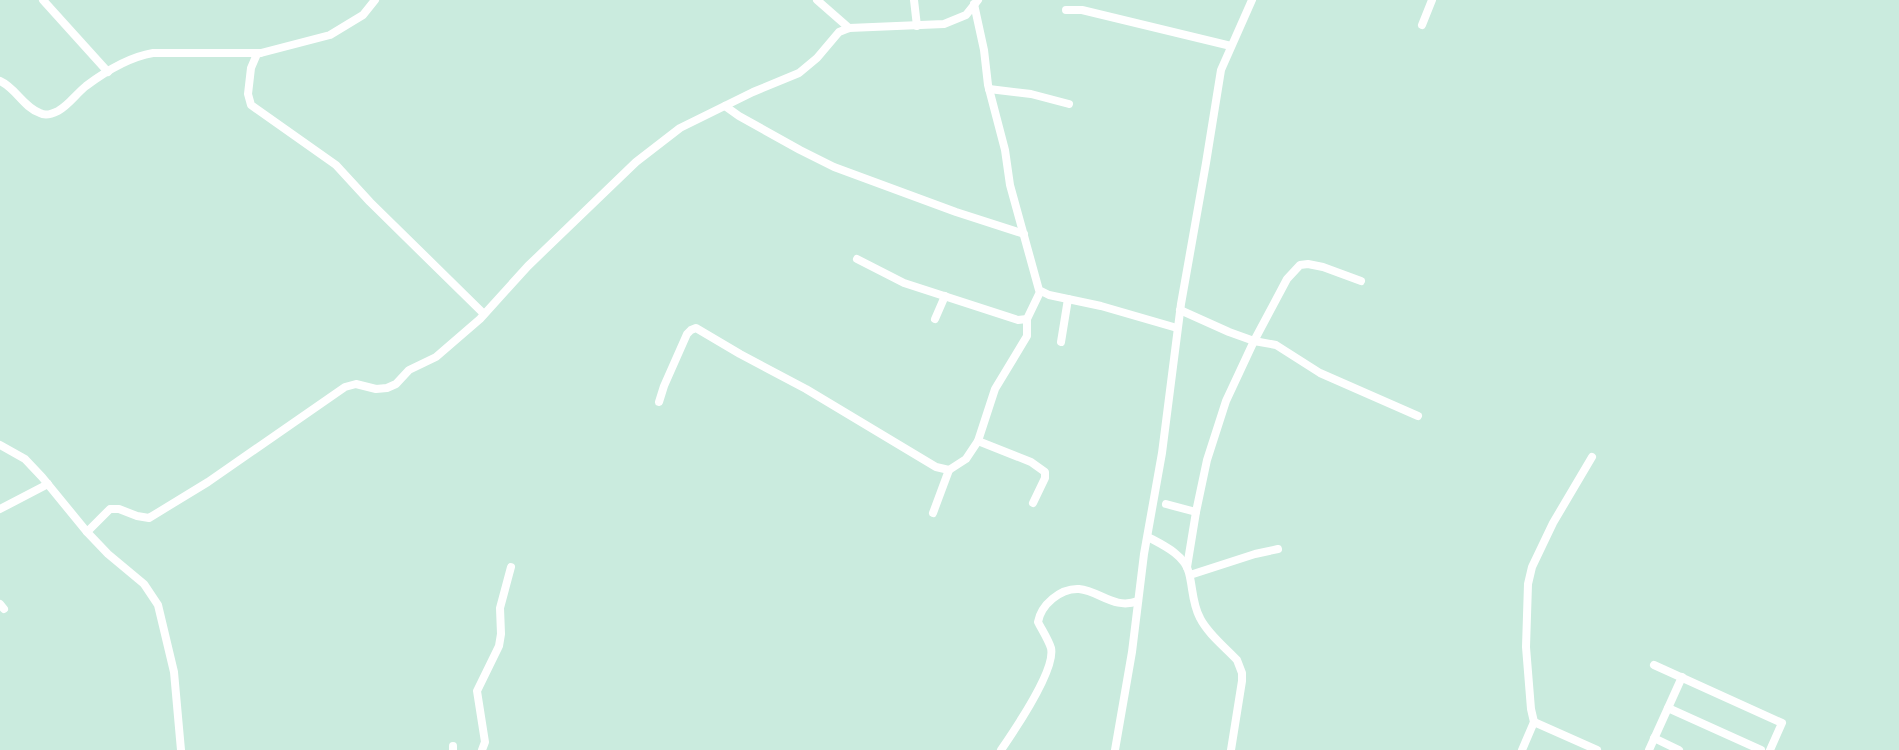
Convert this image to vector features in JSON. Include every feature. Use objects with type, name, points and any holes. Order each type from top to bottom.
[{"type":"street","points":[[43,0],[108,72]]},
{"type":"street","points":[[0,81],[10,86],[33,109],[44,114],[60,110],[86,86],[136,56],[153,53],[260,53],[306,43],[330,35],[363,15],[375,0]]},
{"type":"street","points":[[817,0],[849,28]]},
{"type":"street","points":[[914,0],[917,26]]},
{"type":"street","points":[[1115,750],[1162,453],[1177,328],[1220,73],[1252,0]]},
{"type":"street","points":[[1422,25],[1432,0]]},
{"type":"street","points":[[87,532],[110,509],[119,509],[136,516],[149,518],[162,511],[242,459],[345,387],[356,384],[382,389],[393,386],[410,370],[436,357],[460,337],[528,266],[636,162],[680,128],[753,92],[799,73],[817,58],[839,32],[849,28],[917,26],[952,22],[966,15],[976,2]]},
{"type":"street","points":[[933,513],[949,470],[966,459],[978,441],[995,389],[1027,336],[1027,319],[1040,292],[989,89],[976,2]]},
{"type":"street","points":[[1066,10],[1082,10],[1231,45]]},
{"type":"street","points":[[260,53],[255,57],[251,68],[248,94],[251,105],[336,165],[370,202],[484,314]]},
{"type":"street","points":[[989,89],[1030,94],[1069,104]]},
{"type":"street","points":[[726,106],[739,116],[800,150],[834,166],[956,212],[1024,234]]},
{"type":"street","points":[[857,259],[904,283],[1018,320],[1027,319]]},
{"type":"street","points":[[1231,750],[1242,673],[1237,660],[1204,625],[1199,616],[1192,598],[1188,571],[1196,512],[1208,460],[1226,401],[1287,279],[1300,265],[1308,264],[1361,281]]},
{"type":"street","points":[[1040,292],[1101,306],[1177,328]]},
{"type":"street","points":[[935,319],[945,296]]},
{"type":"street","points":[[1061,342],[1068,299]]},
{"type":"street","points":[[1180,310],[1229,333],[1276,345],[1320,373],[1418,416]]},
{"type":"street","points":[[659,402],[687,334],[696,328],[806,389],[936,467],[949,470]]},
{"type":"street","points":[[978,441],[1031,462],[1045,472],[1045,478],[1033,503]]},
{"type":"street","points":[[0,445],[21,456],[108,554],[144,584],[158,605],[175,676],[181,750]]},
{"type":"street","points":[[1522,750],[1534,722],[1526,647],[1528,584],[1532,567],[1592,457]]},
{"type":"street","points":[[0,509],[48,484]]},
{"type":"street","points":[[1166,504],[1196,512]]},
{"type":"street","points":[[1148,537],[1177,555],[1188,571]]},
{"type":"street","points":[[1188,571],[1278,549]]},
{"type":"street","points":[[482,750],[484,742],[477,691],[499,646],[500,608],[511,567]]},
{"type":"street","points":[[1001,750],[1040,685],[1051,661],[1051,649],[1038,622],[1047,603],[1060,594],[1078,589],[1110,601],[1126,604],[1138,601]]},
{"type":"street","points":[[1654,665],[1782,723],[1770,750]]},
{"type":"street","points":[[1649,750],[1682,677]]},
{"type":"street","points":[[1668,708],[1761,750]]},
{"type":"street","points":[[1534,722],[1576,746],[1597,750]]},
{"type":"street","points":[[1654,738],[1679,750]]}]
